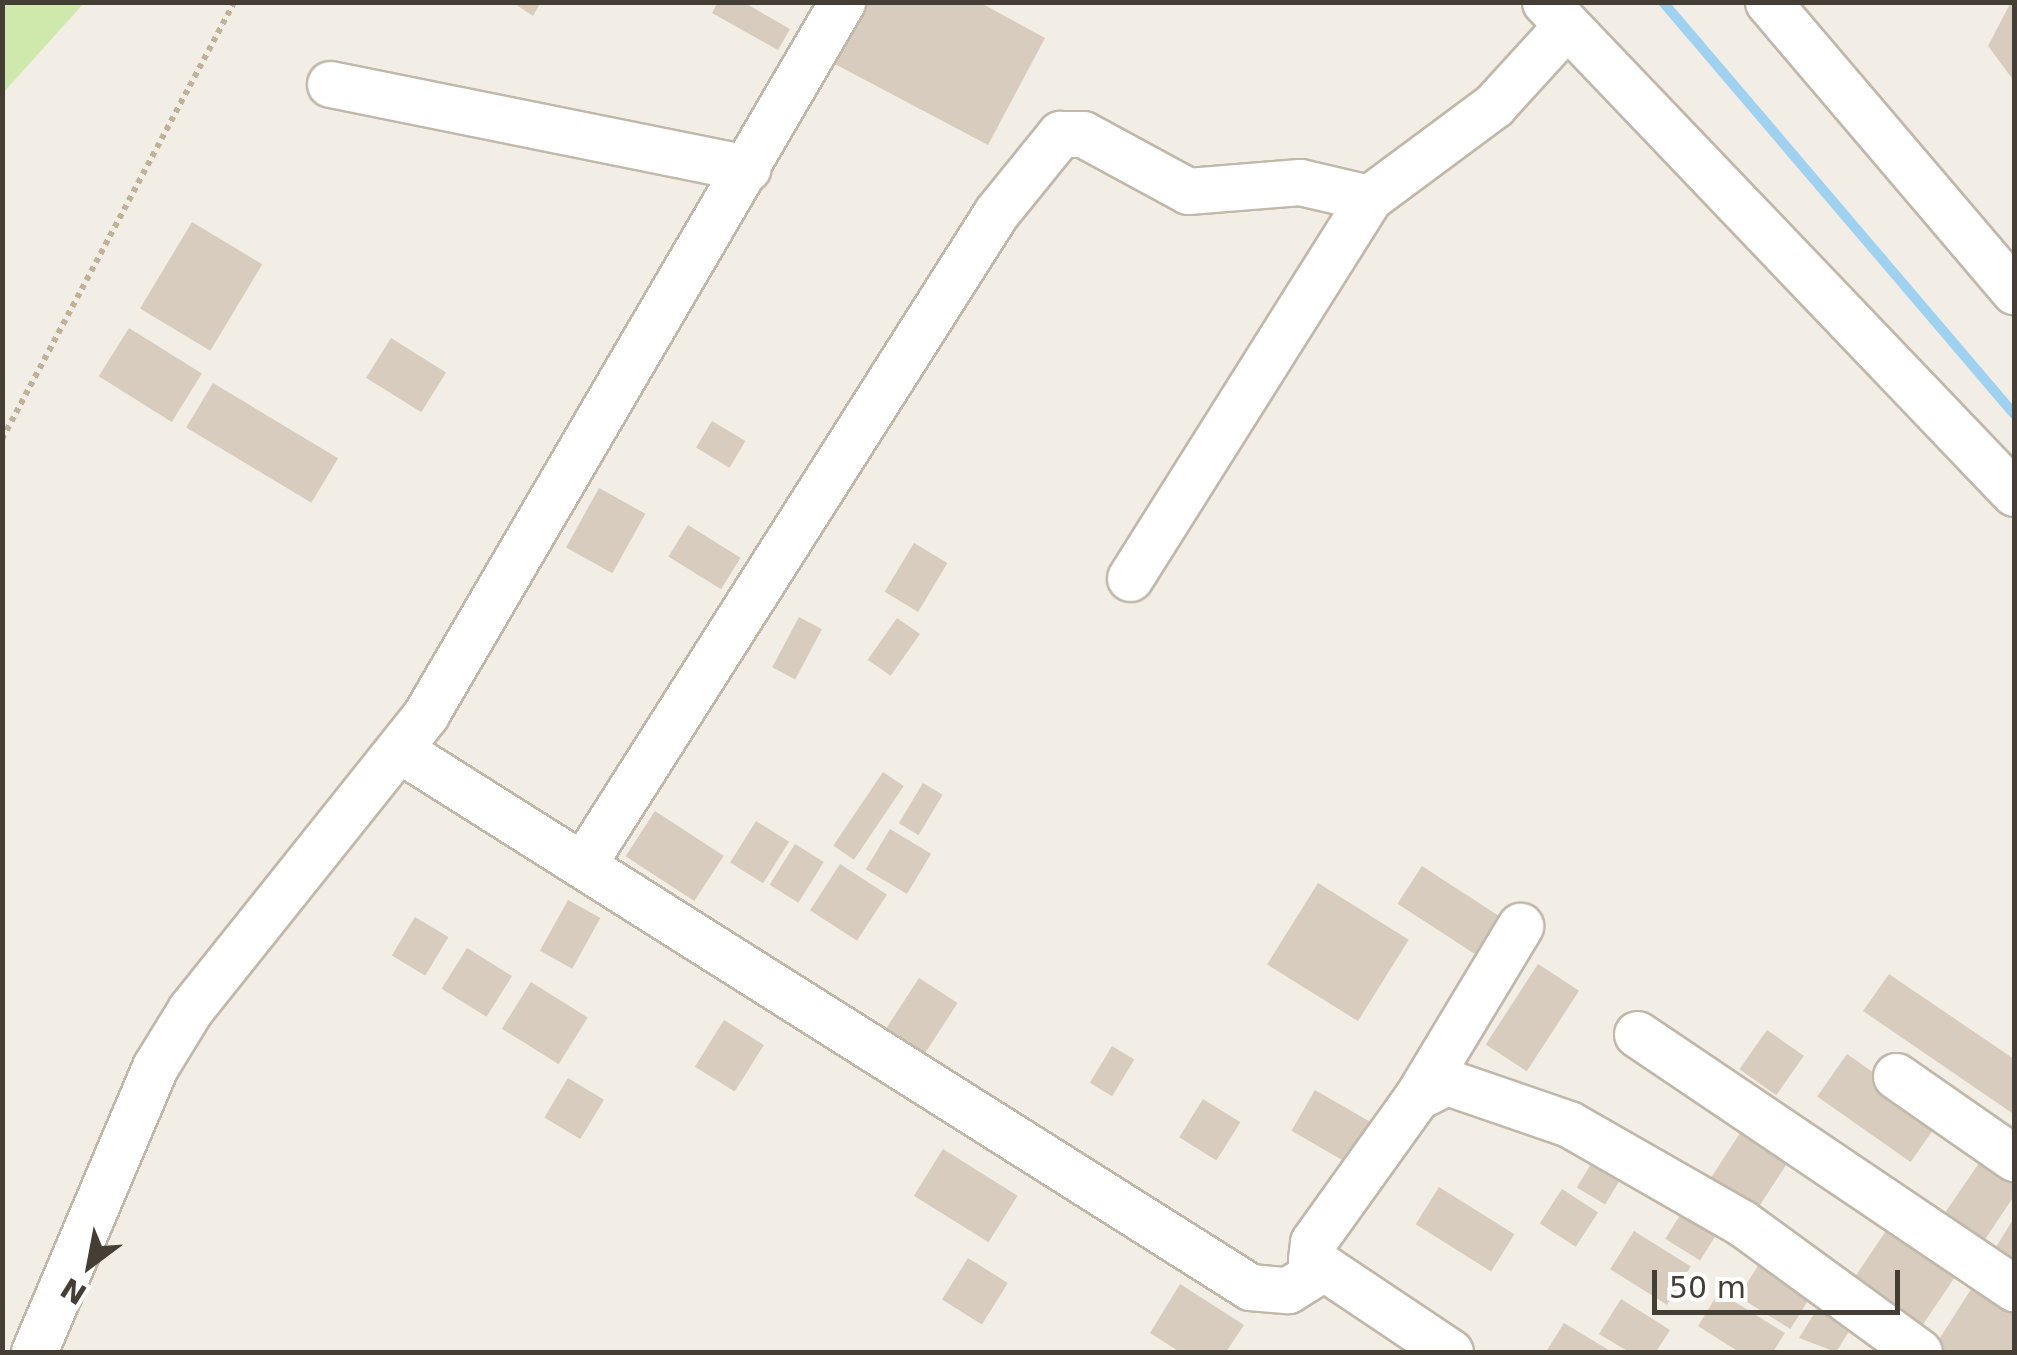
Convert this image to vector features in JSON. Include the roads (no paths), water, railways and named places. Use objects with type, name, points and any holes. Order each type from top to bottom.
[{"type":"street","points":[[34,1352],[127,1117],[190,1010],[400,750],[748,168],[842,2]]},
{"type":"street","points":[[1768,2],[2014,291]]},
{"type":"street","points":[[1130,578],[1370,198],[1494,105],[1556,14],[2014,493]]},
{"type":"street","points":[[330,84],[748,168]]},
{"type":"street","points":[[585,861],[996,213],[1060,134],[1083,134],[1188,190],[1300,182],[1370,198]]},
{"type":"street","points":[[400,750],[585,861],[1250,1287],[1288,1290],[1319,1271]]},
{"type":"street","points":[[1450,1352],[1319,1271],[1313,1242],[1417,1098],[1520,926]]},
{"type":"street","points":[[1637,1034],[2014,1288]]},
{"type":"street","points":[[1896,1076],[2014,1158]]},
{"type":"street","points":[[1417,1098],[1447,1082],[1568,1124],[1742,1223],[1919,1352]]},
{"type":"waterway","points":[[1663,2],[2014,414]]}]
